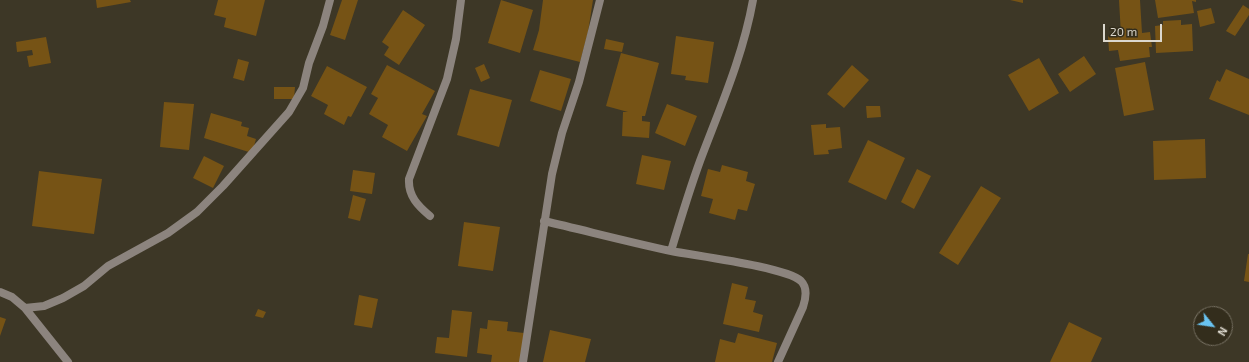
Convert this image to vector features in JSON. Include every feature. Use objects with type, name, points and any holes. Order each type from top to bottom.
[{"type":"street","points":[[25,308],[44,306],[63,298],[84,286],[108,266],[168,233],[197,212],[223,186],[289,112],[303,88],[309,63],[323,26],[330,0]]},
{"type":"street","points":[[430,216],[414,201],[409,186],[409,180],[447,79],[456,39],[461,0]]},
{"type":"street","points":[[523,362],[552,174],[562,133],[579,82],[600,0]]},
{"type":"street","points":[[671,251],[682,212],[734,71],[748,28],[753,0]]},
{"type":"street","points":[[544,221],[671,251],[768,269],[791,275],[800,280],[806,287],[806,297],[778,362]]},
{"type":"street","points":[[0,292],[12,297],[25,308],[68,362]]},
{"type":"building","points":[[96,0],[130,0],[131,2],[97,8]]},
{"type":"building","points":[[218,0],[265,0],[256,36],[224,27],[226,18],[214,15]]},
{"type":"building","points":[[342,0],[358,0],[345,40],[330,35]]},
{"type":"building","points":[[501,0],[533,10],[520,53],[488,43]]},
{"type":"building","points":[[543,0],[593,0],[588,32],[580,62],[533,50],[539,30]]},
{"type":"building","points":[[1010,0],[1023,0],[1023,3]]},
{"type":"building","points":[[1119,0],[1140,0],[1142,33],[1150,32],[1152,47],[1149,47],[1150,57],[1120,61],[1118,50],[1109,51],[1108,36],[1121,35]]},
{"type":"building","points":[[1155,0],[1196,0],[1196,2],[1192,1],[1194,13],[1158,18]]},
{"type":"building","points":[[1243,5],[1249,9],[1249,15],[1235,36],[1226,31]]},
{"type":"building","points":[[1211,8],[1215,23],[1200,27],[1197,11]]},
{"type":"building","points":[[403,10],[425,25],[399,65],[384,55],[389,47],[382,42]]},
{"type":"building","points":[[1181,20],[1181,25],[1192,24],[1193,51],[1156,53],[1155,26],[1163,25],[1163,21]]},
{"type":"building","points":[[676,36],[714,42],[708,83],[685,80],[686,76],[671,74]]},
{"type":"building","points":[[46,37],[51,63],[29,67],[27,56],[33,55],[32,50],[17,52],[16,42]]},
{"type":"building","points":[[606,39],[624,43],[622,52],[604,49]]},
{"type":"building","points":[[621,53],[659,63],[645,116],[642,116],[642,121],[650,122],[649,138],[622,136],[623,112],[628,112],[606,106]]},
{"type":"building","points":[[1084,56],[1096,74],[1070,92],[1058,74]]},
{"type":"building","points":[[1039,58],[1059,93],[1029,111],[1008,75]]},
{"type":"building","points":[[238,59],[249,62],[244,81],[233,78]]},
{"type":"building","points":[[1145,62],[1154,110],[1124,116],[1115,68]]},
{"type":"building","points":[[484,64],[490,78],[481,82],[475,68]]},
{"type":"building","points":[[387,65],[435,91],[422,114],[427,116],[407,151],[382,137],[388,125],[369,114],[378,98],[371,94]]},
{"type":"building","points":[[852,65],[869,80],[844,108],[827,94]]},
{"type":"building","points":[[327,66],[367,87],[351,117],[348,116],[344,125],[324,114],[328,105],[311,96]]},
{"type":"building","points":[[1226,69],[1249,79],[1249,115],[1209,99],[1217,80],[1220,82]]},
{"type":"building","points":[[540,70],[571,79],[561,111],[530,101]]},
{"type":"building","points":[[274,87],[295,87],[294,99],[274,99]]},
{"type":"building","points":[[470,89],[512,100],[499,147],[457,135]]},
{"type":"building","points":[[164,102],[194,104],[189,150],[160,147]]},
{"type":"building","points":[[667,104],[697,116],[685,146],[655,133]]},
{"type":"building","points":[[866,106],[880,106],[881,117],[867,118]]},
{"type":"building","points":[[211,113],[242,122],[241,126],[249,128],[247,136],[256,139],[252,153],[204,138]]},
{"type":"building","points":[[826,124],[826,128],[840,127],[842,148],[828,150],[829,154],[814,155],[811,125]]},
{"type":"building","points":[[1205,139],[1206,178],[1154,180],[1153,141]]},
{"type":"building","points":[[868,140],[905,158],[886,200],[848,182]]},
{"type":"building","points":[[642,155],[671,161],[664,190],[636,184]]},
{"type":"building","points":[[204,156],[224,166],[213,188],[193,178]]},
{"type":"building","points":[[722,165],[748,172],[746,181],[755,184],[747,211],[738,209],[735,220],[709,213],[713,199],[701,196],[708,169],[720,172]]},
{"type":"building","points":[[917,169],[931,176],[914,209],[901,202]]},
{"type":"building","points":[[353,170],[375,173],[372,194],[350,191]]},
{"type":"building","points":[[39,171],[102,179],[94,234],[32,226]]},
{"type":"building","points":[[981,186],[1001,198],[958,265],[939,253]]},
{"type":"building","points":[[353,195],[366,199],[360,221],[348,218]]},
{"type":"building","points":[[464,222],[500,227],[493,271],[458,266]]},
{"type":"building","points":[[1249,254],[1249,282],[1244,281]]},
{"type":"building","points":[[732,283],[748,287],[745,299],[756,301],[753,312],[763,315],[759,332],[723,324]]},
{"type":"building","points":[[359,295],[378,299],[372,328],[354,325]]},
{"type":"building","points":[[258,309],[266,312],[263,318],[255,316]]},
{"type":"building","points":[[452,310],[472,312],[467,357],[435,353],[437,337],[449,338]]},
{"type":"building","points":[[0,317],[6,319],[0,336]]},
{"type":"building","points":[[488,320],[508,322],[507,331],[524,333],[521,362],[491,362],[492,355],[477,353],[480,328],[487,329]]},
{"type":"building","points":[[1069,322],[1102,338],[1091,362],[1050,362]]},
{"type":"building","points":[[550,330],[591,339],[585,362],[543,362]]},
{"type":"building","points":[[738,333],[777,343],[772,362],[715,362],[720,339],[735,343]]}]
